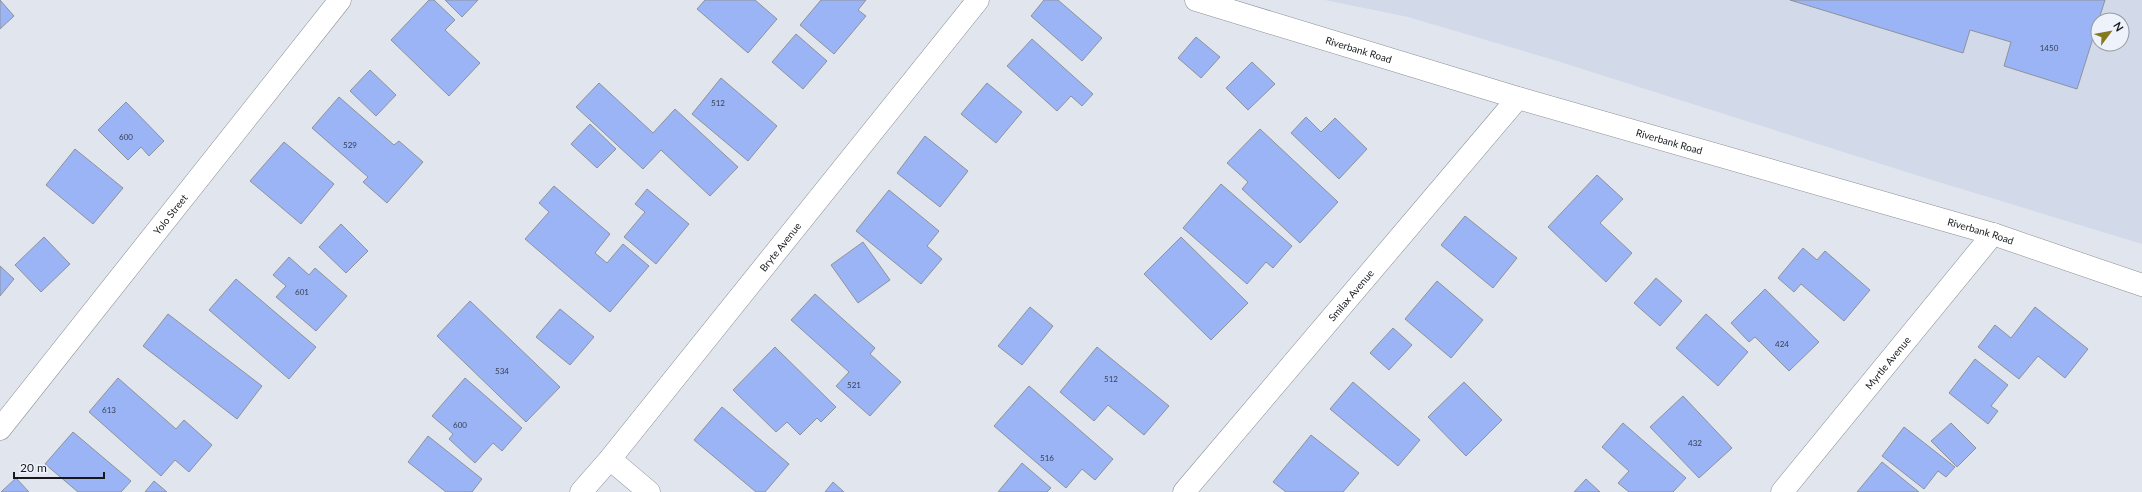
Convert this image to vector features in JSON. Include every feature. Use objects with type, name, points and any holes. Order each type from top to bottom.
[{"type":"street","name":"Yolo Street","points":[[0,429],[340,0]]},
{"type":"street","name":"Bryte Avenue","points":[[581,492],[610,459],[978,0]]},
{"type":"street","name":"Riverbank Road","points":[[1196,0],[1518,98],[1993,234],[2142,285]]},
{"type":"street","name":"Smilax Avenue","points":[[1184,492],[1518,98]]},
{"type":"street","name":"Myrtle Avenue","points":[[1782,492],[1993,234]]},
{"type":"street","points":[[610,459],[649,492]]},
{"type":"shaded area","points":[[1325,0],[2142,0],[2142,244],[1919,176],[1554,60],[1408,17]]},
{"type":"building","points":[[0,0],[14,16],[0,29]]},
{"type":"building","points":[[429,0],[434,0],[455,20],[445,30],[480,63],[449,96],[391,40]]},
{"type":"building","points":[[445,0],[478,0],[462,17]]},
{"type":"building","points":[[705,0],[755,0],[777,19],[748,53],[697,9]]},
{"type":"building","points":[[821,0],[866,0],[858,10],[866,16],[834,54],[800,25]]},
{"type":"building","points":[[1044,0],[1058,0],[1102,38],[1082,61],[1031,16]]},
{"type":"building","points":[[1790,0],[2105,0],[2101,12],[2090,12],[2090,48],[2077,89],[2004,66],[2011,42],[1970,30],[1963,53]]},
{"type":"building","points":[[796,34],[827,61],[803,89],[772,62]]},
{"type":"building","points":[[1196,37],[1220,57],[1201,78],[1178,58]]},
{"type":"building","points":[[1032,39],[1093,94],[1082,106],[1071,96],[1057,111],[1007,66]]},
{"type":"building","points":[[1252,62],[1275,84],[1248,110],[1226,88]]},
{"type":"building","points":[[370,70],[396,95],[376,116],[350,91]]},
{"type":"building","points":[[721,78],[777,126],[748,161],[692,114]]},
{"type":"building","points":[[599,83],[653,133],[675,109],[738,167],[710,196],[661,150],[643,169],[576,107]]},
{"type":"building","points":[[987,83],[1022,112],[996,143],[961,114]]},
{"type":"building","points":[[339,97],[394,145],[399,141],[423,162],[387,203],[363,182],[368,177],[312,128]]},
{"type":"building","points":[[126,102],[164,141],[149,156],[141,147],[128,160],[98,130]]},
{"type":"building","points":[[1306,117],[1321,132],[1335,118],[1367,149],[1339,179],[1291,133]]},
{"type":"building","points":[[590,124],[616,149],[597,168],[571,144]]},
{"type":"building","points":[[1260,129],[1338,202],[1300,243],[1242,189],[1248,182],[1227,163]]},
{"type":"building","points":[[925,136],[968,171],[940,207],[897,173]]},
{"type":"building","points":[[284,142],[334,184],[301,224],[250,181]]},
{"type":"building","points":[[75,149],[123,188],[93,224],[46,185]]},
{"type":"building","points":[[1597,175],[1623,199],[1600,223],[1632,253],[1606,282],[1548,227]]},
{"type":"building","points":[[1221,184],[1292,246],[1273,268],[1266,262],[1247,284],[1183,228]]},
{"type":"building","points":[[554,186],[610,234],[595,253],[607,263],[623,244],[649,266],[610,312],[525,239],[549,212],[539,203]]},
{"type":"building","points":[[647,189],[689,224],[656,264],[624,237],[645,212],[635,204]]},
{"type":"building","points":[[889,190],[939,231],[927,246],[942,259],[921,284],[856,231]]},
{"type":"building","points":[[1465,216],[1517,258],[1493,288],[1441,245]]},
{"type":"building","points":[[341,224],[368,251],[346,273],[319,247]]},
{"type":"building","points":[[44,237],[70,264],[41,292],[15,265]]},
{"type":"building","points":[[1181,237],[1248,303],[1211,340],[1144,274]]},
{"type":"building","points":[[863,242],[890,280],[858,303],[831,265]]},
{"type":"building","points":[[1803,248],[1817,260],[1825,251],[1870,290],[1844,321],[1801,284],[1794,292],[1778,278]]},
{"type":"building","points":[[289,257],[309,275],[315,268],[347,296],[316,331],[276,297],[286,286],[273,275]]},
{"type":"building","points":[[0,266],[14,279],[0,296]]},
{"type":"building","points":[[1656,278],[1682,301],[1660,326],[1634,303]]},
{"type":"building","points":[[236,279],[316,347],[289,379],[209,310]]},
{"type":"building","points":[[1437,281],[1483,320],[1451,358],[1405,319]]},
{"type":"building","points":[[1765,289],[1819,342],[1789,371],[1755,337],[1749,342],[1731,323]]},
{"type":"building","points":[[815,294],[875,348],[870,354],[901,382],[870,416],[836,386],[849,372],[791,320]]},
{"type":"building","points":[[470,301],[560,387],[526,422],[437,336]]},
{"type":"building","points":[[1030,307],[1053,326],[1022,365],[998,346]]},
{"type":"building","points":[[2035,307],[2088,349],[2065,378],[2038,356],[2019,379],[1978,347],[1995,325],[2011,338]]},
{"type":"building","points":[[560,309],[594,337],[570,365],[536,337]]},
{"type":"building","points":[[168,314],[262,386],[237,419],[143,346]]},
{"type":"building","points":[[1706,314],[1748,352],[1718,386],[1676,348]]},
{"type":"building","points":[[1393,328],[1412,345],[1389,370],[1370,353]]},
{"type":"building","points":[[775,347],[836,407],[821,422],[817,418],[800,435],[787,422],[776,432],[733,390]]},
{"type":"building","points":[[1097,347],[1169,406],[1144,435],[1108,405],[1094,421],[1060,392]]},
{"type":"building","points":[[1975,359],[2008,385],[1991,406],[1998,411],[1988,424],[1949,393]]},
{"type":"building","points":[[118,378],[176,429],[184,420],[212,445],[189,472],[175,460],[161,476],[89,412]]},
{"type":"building","points":[[465,378],[522,428],[502,451],[493,443],[475,463],[449,439],[453,434],[432,416]]},
{"type":"building","points":[[1353,382],[1420,440],[1398,466],[1330,409]]},
{"type":"building","points":[[1464,382],[1502,420],[1466,456],[1428,417]]},
{"type":"building","points":[[1029,386],[1113,459],[1095,480],[1082,469],[1066,488],[994,426]]},
{"type":"building","points":[[1683,396],[1732,448],[1699,478],[1650,427]]},
{"type":"building","points":[[722,407],[789,464],[765,492],[756,492],[694,440]]},
{"type":"building","points":[[1623,423],[1686,478],[1673,492],[1629,492],[1618,483],[1629,471],[1602,447]]},
{"type":"building","points":[[1951,423],[1976,448],[1957,467],[1931,441]]},
{"type":"building","points":[[1904,427],[1955,467],[1946,477],[1938,471],[1924,489],[1882,456]]},
{"type":"building","points":[[73,432],[131,481],[121,492],[78,492],[45,464]]},
{"type":"building","points":[[1311,435],[1359,473],[1343,492],[1286,492],[1273,482]]},
{"type":"building","points":[[428,436],[482,479],[472,492],[446,492],[408,462]]},
{"type":"building","points":[[1882,462],[1919,492],[1857,492]]},
{"type":"building","points":[[1022,463],[1051,488],[1047,492],[998,492]]},
{"type":"building","points":[[16,478],[29,492],[1,492]]},
{"type":"building","points":[[1586,479],[1600,492],[1574,492]]},
{"type":"building","points":[[154,481],[167,492],[145,492]]},
{"type":"building","points":[[833,482],[844,492],[825,492]]}]
